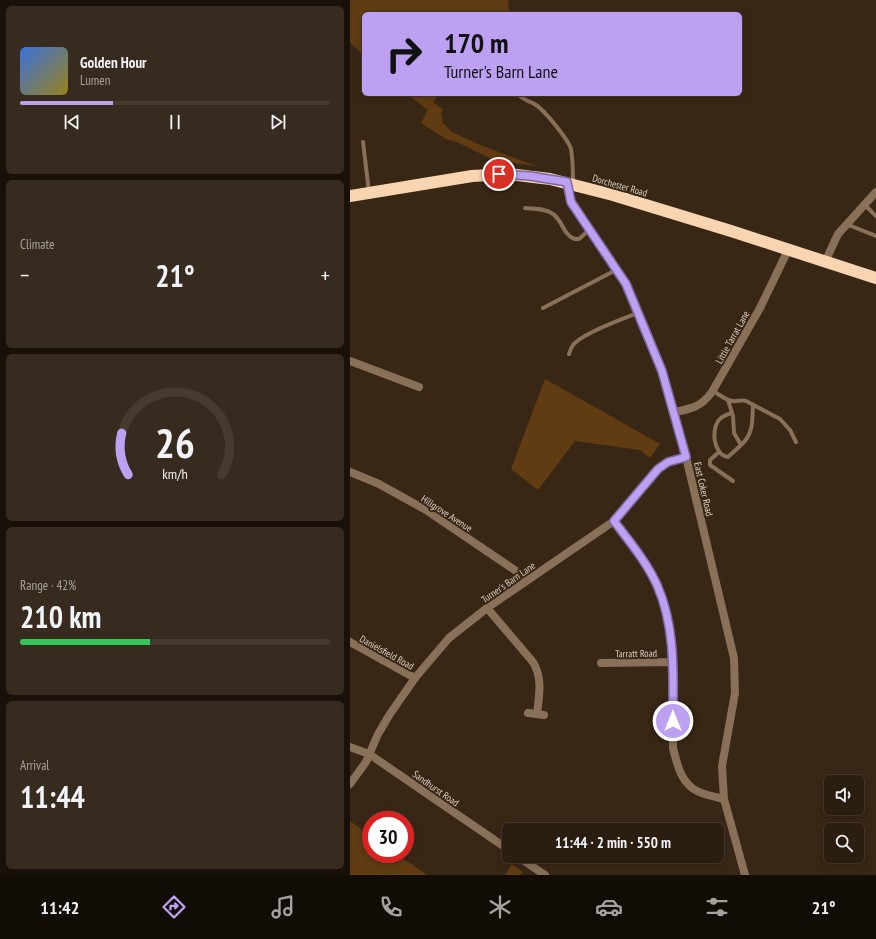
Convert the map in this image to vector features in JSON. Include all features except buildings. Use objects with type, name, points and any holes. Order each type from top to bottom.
[{"type":"highway","name":"Dorchester Road","points":[[350,196],[489,174],[530,176],[570,183],[613,195],[876,278]]},
{"type":"street","name":"East Coker Road","points":[[570,183],[571,202],[626,284],[662,371],[686,457],[734,658],[735,693],[722,766],[724,800],[745,875]]},
{"type":"street","points":[[825,262],[838,234],[876,192]]},
{"type":"street","name":"Little Tarrat Lane","points":[[674,412],[694,408],[702,404],[713,391],[760,308],[788,250]]},
{"type":"street","points":[[350,361],[419,387]]},
{"type":"street","name":"Turner's Barn Lane","points":[[350,784],[366,762],[378,734],[390,714],[415,678],[450,638],[487,608],[614,521],[658,469],[668,462],[686,457]]},
{"type":"street","name":"Hillgrove Avenue","points":[[350,472],[379,484],[426,510],[528,580]]},
{"type":"street","points":[[614,521],[645,563],[657,585],[667,619],[672,647],[673,748],[676,763],[683,779],[696,791],[724,800]]},
{"type":"street","points":[[487,608],[538,669],[541,687],[536,714]]},
{"type":"street","name":"Danielsfield Road","points":[[350,642],[415,678]]},
{"type":"street","name":"Tarratt Road","points":[[601,663],[672,662]]},
{"type":"street","name":"Sandhurst Road","points":[[350,747],[369,754],[502,845]]},
{"type":"street","points":[[527,863],[545,875]]},
{"type":"lane","points":[[519,96],[520,98],[537,106],[551,119],[570,147],[573,164],[570,183]]},
{"type":"lane","points":[[363,142],[370,193]]},
{"type":"lane","points":[[865,204],[876,216]]},
{"type":"lane","points":[[525,208],[541,209],[552,213],[557,217],[568,236],[576,240],[589,230]]},
{"type":"lane","points":[[846,224],[876,236]]},
{"type":"lane","points":[[543,308],[616,270]]},
{"type":"lane","points":[[569,354],[571,347],[577,342],[612,323],[638,313]]},
{"type":"lane","points":[[713,391],[734,402],[742,400],[780,419],[790,430],[796,442]]},
{"type":"lane","points":[[728,400],[732,413],[734,433],[741,444]]},
{"type":"lane","points":[[732,413],[721,417],[716,426],[715,442],[719,452],[724,457],[728,457],[748,438],[752,425],[753,405]]},
{"type":"lane","points":[[719,452],[710,460],[710,465],[733,480]]},
{"type":"shaded area","points":[[350,0],[508,0],[509,12],[362,12],[362,54],[350,42]]},
{"type":"shaded area","points":[[410,96],[438,96],[433,102],[443,110],[441,113],[443,122],[441,121],[452,132],[478,144],[536,166],[500,163],[459,143],[446,139],[421,123],[428,110]]},
{"type":"shaded area","points":[[545,379],[660,444],[650,458],[640,450],[575,441],[538,490],[511,469]]},
{"type":"shaded area","points":[[350,821],[362,830],[362,863],[410,863],[427,875],[350,875]]},
{"type":"shaded area","points":[[512,864],[523,872],[520,875],[505,875]]},
{"type":"route","points":[[499,174],[530,176],[567,182],[571,202],[626,284],[662,371],[686,457],[668,462],[658,469],[614,521],[645,563],[657,585],[667,619],[672,647],[673,721]]}]
